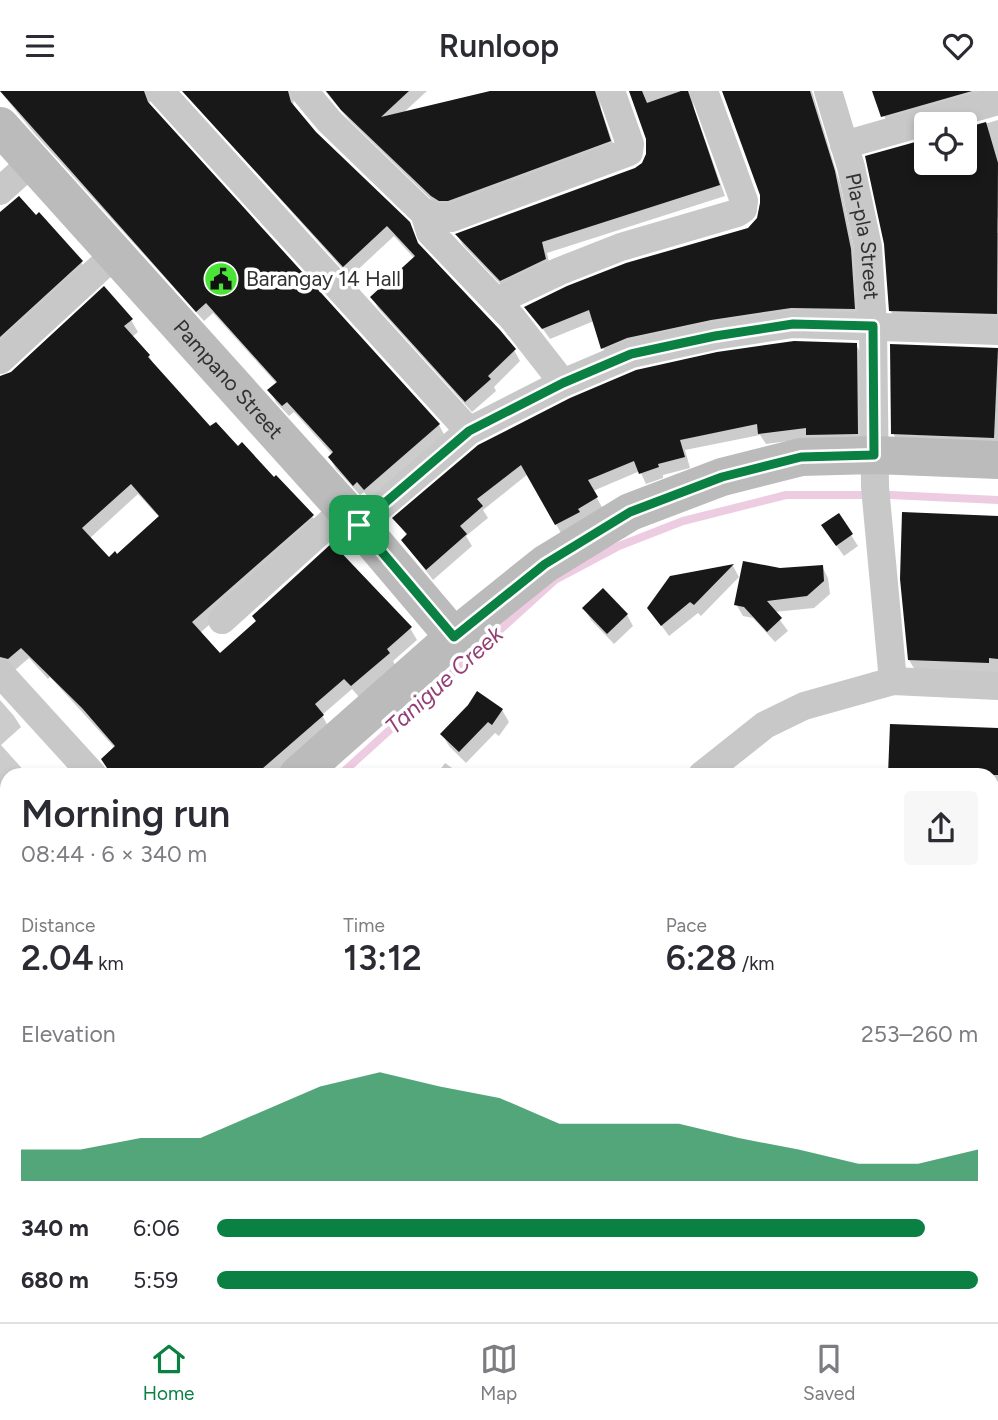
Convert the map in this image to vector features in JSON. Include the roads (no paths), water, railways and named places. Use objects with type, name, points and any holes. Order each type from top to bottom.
[{"type":"street","points":[[160,91],[469,431]]},
{"type":"street","points":[[304,91],[330,121],[424,212],[434,217],[451,218],[629,152],[630,144],[611,91]]},
{"type":"street","points":[[497,301],[560,271],[621,247],[743,209],[744,201],[704,91]]},
{"type":"street","name":"Pla-pla Street","points":[[828,91],[868,247],[873,326],[875,487],[893,681]]},
{"type":"street","points":[[844,145],[998,101]]},
{"type":"street","name":"Pampano Street","points":[[0,126],[352,517],[454,637]]},
{"type":"street","points":[[0,191],[32,162]]},
{"type":"street","points":[[424,212],[430,232],[497,301],[563,383]]},
{"type":"street","points":[[0,359],[115,254]]},
{"type":"street","points":[[222,620],[352,517],[469,431],[563,383],[631,354],[715,336],[793,324],[998,331]]},
{"type":"street","points":[[306,768],[454,637],[545,564],[630,512],[722,477],[801,457],[874,455],[998,460]]},
{"type":"street","points":[[0,673],[86,768]]},
{"type":"street","points":[[711,768],[765,725],[814,703],[893,681],[998,686]]},
{"type":"waterway","name":"Tanigue Creek","points":[[348,768],[555,580],[619,546],[683,521],[786,495],[867,495]]},
{"type":"waterway","name":"Tanigue Creek","points":[[890,495],[998,500]]},
{"type":"place","name":"Barangay 14 Hall","points":[[221,279]]}]
